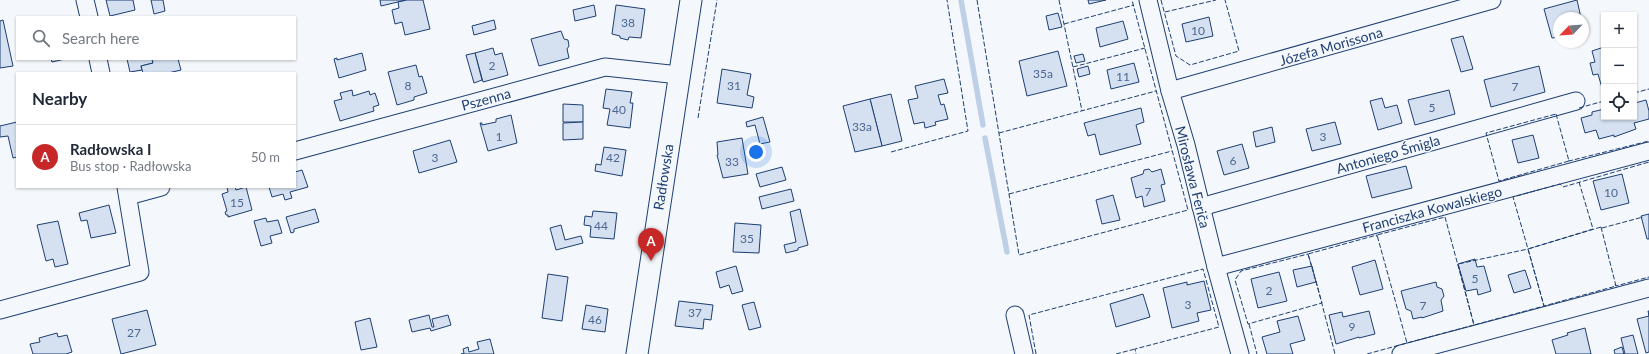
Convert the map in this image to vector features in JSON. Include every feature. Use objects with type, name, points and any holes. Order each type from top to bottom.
[{"type":"street","points":[[85,0],[89,16]]},
{"type":"street","name":"Radłowska","points":[[634,353],[690,0]]},
{"type":"street","name":"Mirosława Feriča","points":[[1148,0],[1170,91],[1186,145],[1200,207],[1240,354]]},
{"type":"street","name":"Józefa Morissona","points":[[1170,91],[1492,0]]},
{"type":"street","points":[[98,60],[101,72]]},
{"type":"street","name":"Pszenna","points":[[296,151],[605,67],[679,75]]},
{"type":"street","name":"Antoniego Śmigla","points":[[1200,207],[1576,101]]},
{"type":"street","name":"Franciszka Kowalskiego","points":[[1216,267],[1649,151]]},
{"type":"street","points":[[0,310],[140,272],[127,191],[152,188]]},
{"type":"street","points":[[1401,354],[1649,288]]},
{"type":"street","points":[[1015,315],[1024,354]]},
{"type":"building","points":[[106,0],[133,0],[135,10],[110,16]]},
{"type":"building","points":[[151,0],[163,0],[165,11],[154,14]]},
{"type":"building","points":[[380,0],[406,0],[381,6]]},
{"type":"building","points":[[407,0],[423,0],[430,29],[405,35],[402,22],[395,24],[392,10],[399,8],[398,2]]},
{"type":"building","points":[[1088,0],[1106,0],[1089,4]]},
{"type":"building","points":[[1577,0],[1580,12],[1553,12],[1552,38],[1544,9]]},
{"type":"building","points":[[594,5],[596,16],[575,21],[573,10]]},
{"type":"building","points":[[616,5],[645,9],[641,38],[629,37],[628,40],[612,34]]},
{"type":"building","points":[[1058,13],[1062,27],[1049,30],[1046,16]]},
{"type":"building","points":[[1209,17],[1213,36],[1186,42],[1182,24]]},
{"type":"building","points":[[3,20],[13,66],[0,68],[0,21]]},
{"type":"building","points":[[494,20],[496,29],[474,35],[472,26]]},
{"type":"building","points":[[1123,21],[1128,39],[1100,47],[1096,28]]},
{"type":"building","points":[[561,31],[564,39],[568,40],[569,46],[567,49],[569,58],[539,66],[531,39]]},
{"type":"building","points":[[1463,36],[1473,69],[1461,72],[1451,39]]},
{"type":"building","points":[[493,48],[495,55],[502,53],[508,75],[483,82],[475,53]]},
{"type":"building","points":[[1601,48],[1601,84],[1598,74],[1593,75],[1590,63],[1595,62],[1592,51]]},
{"type":"building","points":[[1058,51],[1067,86],[1027,96],[1019,61]]},
{"type":"building","points":[[362,53],[366,70],[339,78],[334,59],[337,58],[337,60]]},
{"type":"building","points":[[475,53],[482,80],[474,83],[466,55]]},
{"type":"building","points":[[1083,54],[1085,61],[1076,63],[1074,56]]},
{"type":"building","points":[[127,60],[152,60],[153,63],[141,66],[142,70],[130,72]]},
{"type":"building","points":[[152,60],[178,60],[181,70],[172,72],[143,72],[141,66],[153,63]]},
{"type":"building","points":[[1134,63],[1139,82],[1111,89],[1107,70]]},
{"type":"building","points":[[416,65],[419,77],[422,76],[427,93],[414,97],[414,100],[397,105],[388,72]]},
{"type":"building","points":[[1088,66],[1090,74],[1079,77],[1077,69]]},
{"type":"building","points":[[1539,66],[1545,92],[1491,107],[1484,80]]},
{"type":"building","points":[[722,69],[751,74],[747,95],[754,97],[752,108],[717,103]]},
{"type":"building","points":[[944,79],[948,93],[938,95],[941,105],[944,104],[948,119],[935,122],[936,125],[925,128],[924,122],[914,124],[908,100],[918,98],[915,86]]},
{"type":"building","points":[[606,89],[632,92],[630,103],[633,103],[630,128],[607,125],[610,109],[603,108]]},
{"type":"building","points":[[352,90],[353,96],[369,91],[370,95],[375,93],[379,105],[373,107],[374,111],[340,121],[334,101],[342,99],[340,93]]},
{"type":"building","points":[[1449,90],[1455,114],[1415,125],[1408,100]]},
{"type":"building","points":[[891,94],[902,141],[882,146],[870,99]]},
{"type":"building","points":[[1382,98],[1385,108],[1397,105],[1402,123],[1378,130],[1370,101]]},
{"type":"building","points":[[870,99],[882,146],[855,152],[843,106]]},
{"type":"building","points":[[1646,100],[1649,111],[1649,119],[1634,123],[1636,129],[1614,137],[1614,135],[1599,139],[1596,130],[1585,133],[1581,118],[1592,115],[1592,112],[1601,110],[1601,120],[1637,120],[1637,102]]},
{"type":"building","points":[[563,104],[583,105],[583,122],[563,122]]},
{"type":"building","points":[[1141,108],[1144,122],[1136,125],[1141,144],[1100,155],[1095,134],[1088,136],[1084,123]]},
{"type":"building","points":[[511,115],[517,143],[488,151],[480,123],[482,123],[482,125],[496,122],[496,119]]},
{"type":"building","points":[[763,117],[770,142],[760,144],[755,125],[747,127],[746,122]]},
{"type":"building","points":[[16,122],[16,157],[13,158],[8,136],[0,137],[0,126]]},
{"type":"building","points":[[583,122],[583,139],[563,140],[563,123]]},
{"type":"building","points":[[1335,122],[1341,144],[1312,151],[1306,129]]},
{"type":"building","points":[[1272,127],[1275,142],[1256,147],[1253,132]]},
{"type":"building","points":[[1533,135],[1539,158],[1518,163],[1512,140]]},
{"type":"building","points":[[742,138],[748,174],[723,178],[717,155],[717,142]]},
{"type":"building","points":[[450,140],[457,162],[419,173],[413,151]]},
{"type":"building","points":[[1242,144],[1249,168],[1224,175],[1217,151]]},
{"type":"building","points":[[604,147],[626,150],[622,176],[595,171],[596,164],[601,165]]},
{"type":"building","points":[[1406,166],[1412,188],[1372,198],[1366,176]]},
{"type":"building","points":[[782,167],[786,180],[760,187],[756,174]]},
{"type":"building","points":[[1149,169],[1152,172],[1161,169],[1165,184],[1161,185],[1165,201],[1144,207],[1142,196],[1136,198],[1131,178],[1143,174],[1144,170]]},
{"type":"building","points":[[302,170],[308,187],[290,192],[292,198],[285,200],[283,194],[272,197],[269,188],[296,188],[296,172]]},
{"type":"building","points":[[1622,174],[1629,203],[1601,210],[1593,181]]},
{"type":"building","points":[[227,188],[235,188],[236,190],[246,188],[252,210],[228,217],[225,212],[227,211],[222,194],[228,192]]},
{"type":"building","points":[[791,189],[794,201],[762,209],[759,197]]},
{"type":"building","points":[[1113,195],[1120,220],[1102,224],[1096,200]]},
{"type":"building","points":[[109,205],[116,233],[91,238],[87,220],[81,221],[79,213]]},
{"type":"building","points":[[315,209],[319,222],[294,229],[294,232],[291,233],[286,217]]},
{"type":"building","points":[[800,209],[808,245],[798,248],[798,250],[786,253],[784,245],[796,242],[790,212]]},
{"type":"building","points":[[593,211],[617,213],[614,239],[590,237],[591,226],[584,225],[585,216],[592,217]]},
{"type":"building","points":[[1649,214],[1649,239],[1647,239],[1641,216]]},
{"type":"building","points":[[266,218],[267,222],[278,220],[282,233],[270,236],[272,243],[261,246],[254,221]]},
{"type":"building","points":[[58,221],[68,264],[55,267],[53,259],[46,261],[37,225]]},
{"type":"building","points":[[735,223],[761,225],[759,253],[733,252]]},
{"type":"building","points":[[561,225],[565,240],[581,236],[583,243],[556,250],[550,228]]},
{"type":"building","points":[[1475,259],[1477,267],[1484,266],[1491,291],[1478,295],[1477,289],[1466,291],[1458,264]]},
{"type":"building","points":[[1375,260],[1383,289],[1360,295],[1352,267]]},
{"type":"building","points":[[736,266],[743,291],[732,294],[729,285],[720,288],[716,272]]},
{"type":"building","points":[[1312,266],[1316,282],[1297,287],[1293,270]]},
{"type":"building","points":[[1525,270],[1531,288],[1514,293],[1508,275]]},
{"type":"building","points":[[1279,272],[1287,301],[1258,308],[1251,279]]},
{"type":"building","points":[[548,274],[568,277],[562,321],[542,318]]},
{"type":"building","points":[[1204,281],[1211,310],[1197,313],[1199,321],[1172,328],[1163,288],[1187,282],[1187,285]]},
{"type":"building","points":[[1436,282],[1437,287],[1442,289],[1444,296],[1441,300],[1443,311],[1422,318],[1413,319],[1411,311],[1406,309],[1401,291]]},
{"type":"building","points":[[1143,294],[1150,317],[1116,327],[1110,304]]},
{"type":"building","points":[[679,301],[713,305],[711,320],[704,319],[703,329],[675,326]]},
{"type":"building","points":[[754,302],[761,327],[749,330],[742,305]]},
{"type":"building","points":[[586,305],[608,309],[605,332],[582,329]]},
{"type":"building","points":[[147,310],[156,345],[121,354],[112,319]]},
{"type":"building","points":[[1369,311],[1375,334],[1336,344],[1329,315],[1342,312],[1343,317]]},
{"type":"building","points":[[429,315],[432,327],[434,327],[432,319],[448,315],[451,325],[431,331],[430,328],[412,332],[409,320]]},
{"type":"building","points":[[1298,316],[1305,340],[1290,344],[1293,354],[1267,354],[1262,337],[1280,332],[1277,321]]},
{"type":"building","points":[[1649,316],[1649,352],[1646,353],[1637,319]]},
{"type":"building","points":[[370,318],[377,347],[361,350],[355,322]]},
{"type":"building","points":[[1585,328],[1591,354],[1556,354],[1552,340],[1568,335],[1567,333]]},
{"type":"building","points":[[57,333],[58,337],[67,335],[72,352],[66,354],[33,354],[30,344],[40,342],[39,338]]},
{"type":"building","points":[[1633,335],[1638,354],[1625,354],[1621,338]]},
{"type":"building","points":[[490,339],[494,354],[461,354],[464,353],[463,349],[468,347],[469,352],[479,349],[477,342]]},
{"type":"building","points":[[1622,347],[1624,354],[1615,354],[1614,350]]},
{"type":"waterway","points":[[961,0],[983,125]]},
{"type":"waterway","points":[[985,138],[1007,252]]},
{"type":"fence","points":[[698,118],[717,0]]},
{"type":"fence","points":[[891,152],[968,131],[947,0]]},
{"type":"fence","points":[[977,0],[1019,255],[1188,210],[1132,0]]},
{"type":"fence","points":[[1059,0],[1082,111]]},
{"type":"fence","points":[[1161,0],[1176,56],[1190,65],[1239,51],[1225,0]]},
{"type":"fence","points":[[1165,12],[1216,0]]},
{"type":"fence","points":[[1064,24],[1134,5]]},
{"type":"fence","points":[[1073,67],[1145,48]]},
{"type":"fence","points":[[1637,92],[1649,89]]},
{"type":"fence","points":[[999,133],[1156,91]]},
{"type":"fence","points":[[1579,108],[1601,102]]},
{"type":"fence","points":[[1556,114],[1569,161],[1499,181],[1486,133],[1556,114]]},
{"type":"fence","points":[[1569,160],[1649,141]]},
{"type":"fence","points":[[1009,194],[1172,151]]},
{"type":"fence","points":[[1579,182],[1593,229],[1528,249],[1513,197],[1560,184],[1563,187],[1649,162],[1649,163],[1649,162]]},
{"type":"fence","points":[[1445,217],[1474,325],[1407,343],[1377,235],[1445,217]]},
{"type":"fence","points":[[1602,228],[1643,217]]},
{"type":"fence","points":[[1601,227],[1616,286],[1544,306],[1528,249],[1601,227]]},
{"type":"fence","points":[[1312,267],[1308,254],[1377,235],[1377,237]]},
{"type":"fence","points":[[1528,249],[1544,306],[1474,325],[1458,264],[1528,249]]},
{"type":"fence","points":[[1308,254],[1322,303],[1248,324],[1235,280],[1241,271],[1308,254]]},
{"type":"fence","points":[[1036,354],[1029,315],[1203,269],[1219,327],[1135,349],[1136,354]]},
{"type":"fence","points":[[1615,284],[1616,286],[1649,277]]},
{"type":"fence","points":[[1316,281],[1335,354]]},
{"type":"fence","points":[[1249,324],[1257,354]]},
{"type":"fence","points":[[1367,354],[1407,343]]},
{"type":"fence","points":[[1116,354],[1135,349]]},
{"type":"place","name":"Radłowska I","points":[[651,261]]}]
